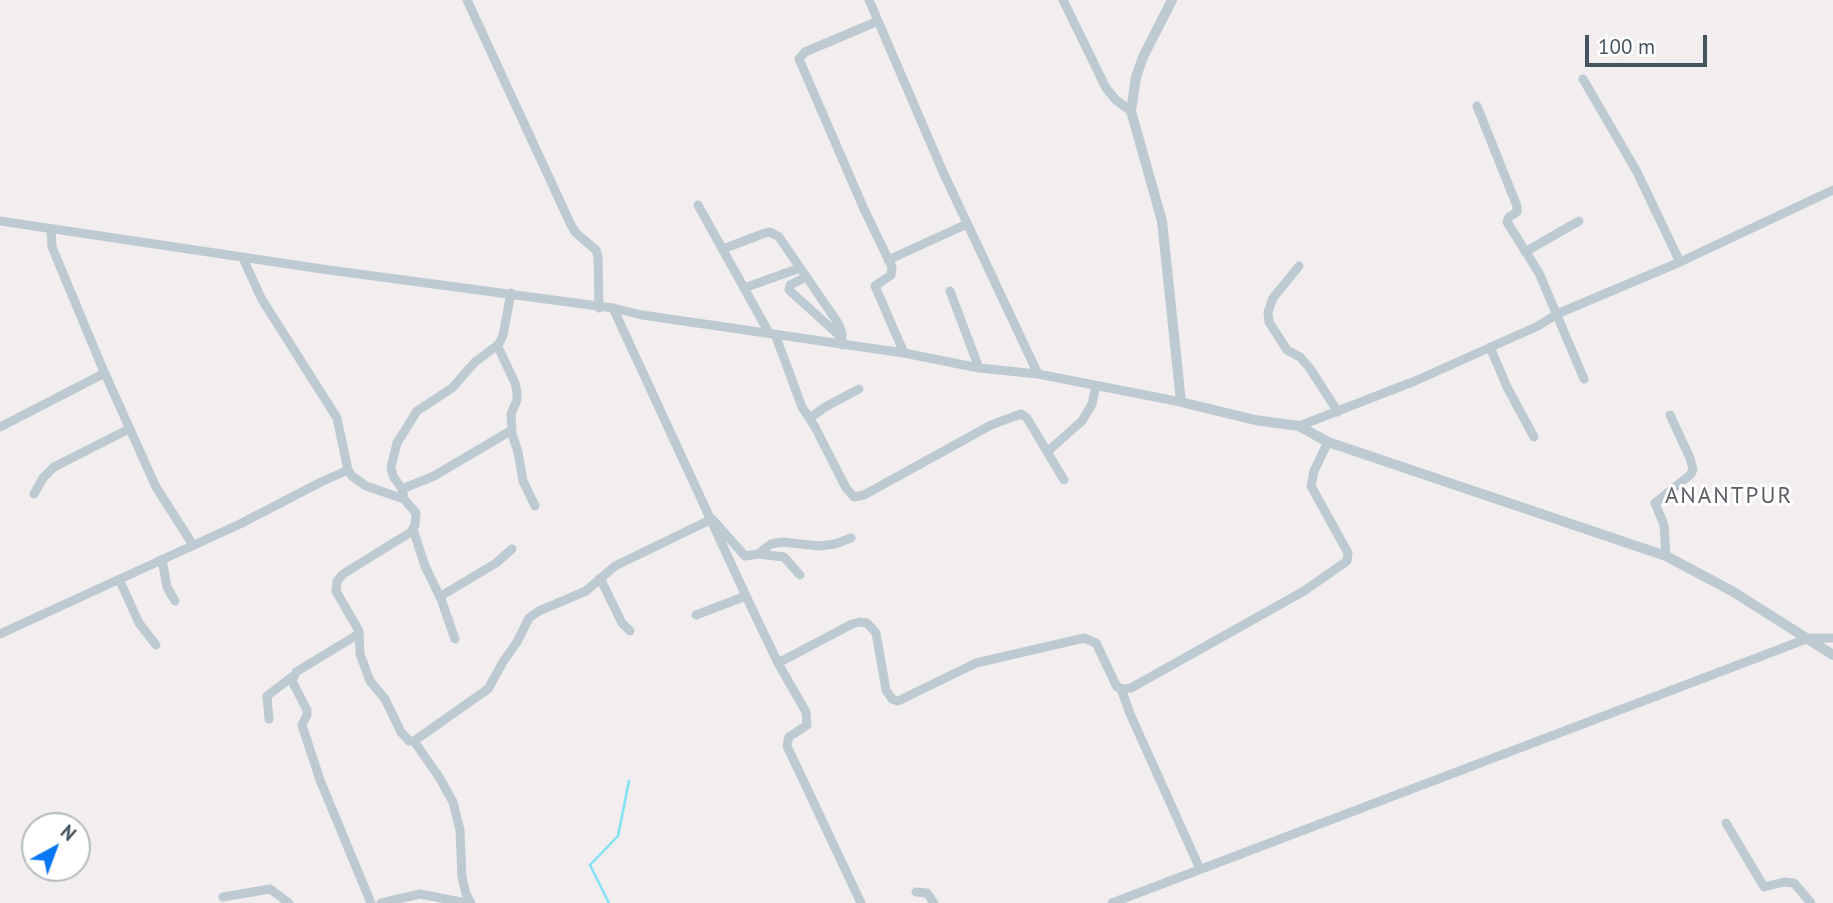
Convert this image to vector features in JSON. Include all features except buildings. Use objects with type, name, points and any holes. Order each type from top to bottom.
[{"type":"street","points":[[467,0],[571,225],[576,233],[596,250],[600,308]]},
{"type":"street","points":[[869,0],[967,224],[1038,374]]},
{"type":"street","points":[[1063,0],[1105,88],[1131,111]]},
{"type":"street","points":[[1172,0],[1139,67],[1131,111],[1163,221],[1181,402]]},
{"type":"street","points":[[878,20],[805,52],[799,59],[893,272],[875,286],[904,353]]},
{"type":"street","points":[[1583,79],[1637,172],[1680,262]]},
{"type":"street","points":[[1477,106],[1517,206],[1517,212],[1509,217],[1507,222],[1539,273],[1584,379]]},
{"type":"street","points":[[1299,426],[1415,381],[1833,190]]},
{"type":"street","points":[[698,205],[772,334],[802,407],[846,488],[854,496],[864,495],[974,434],[1016,414],[1027,418],[1064,480]]},
{"type":"street","points":[[0,221],[842,342],[979,368],[1038,374],[1181,402],[1255,420],[1299,426],[1328,442],[1666,556],[1732,591],[1833,655]]},
{"type":"street","points":[[1525,252],[1579,221]]},
{"type":"street","points":[[888,260],[967,224]]},
{"type":"street","points":[[51,229],[52,247],[105,373],[156,486],[192,545]]},
{"type":"street","points":[[723,249],[770,232],[779,237],[838,323],[842,342]]},
{"type":"street","points":[[243,258],[261,298],[337,418],[348,470],[366,486],[403,494],[511,431]]},
{"type":"street","points":[[1299,266],[1273,298],[1268,312],[1269,322],[1287,350],[1300,357],[1309,367],[1338,411]]},
{"type":"street","points":[[744,288],[800,268]]},
{"type":"street","points":[[806,277],[790,285],[789,290],[842,342]]},
{"type":"street","points":[[950,292],[979,368]]},
{"type":"street","points":[[455,639],[413,529],[416,513],[393,476],[391,460],[411,418],[425,405],[457,384],[475,362],[497,345],[503,335],[511,293]]},
{"type":"street","points":[[613,308],[746,596],[808,718],[807,725],[789,737],[787,746],[861,903]]},
{"type":"street","points":[[497,345],[515,383],[517,400],[511,415],[511,431],[523,481],[535,506]]},
{"type":"street","points":[[1490,347],[1507,387],[1534,437]]},
{"type":"street","points":[[0,427],[105,373]]},
{"type":"street","points":[[1046,452],[1082,421],[1092,404],[1096,386]]},
{"type":"street","points":[[810,418],[859,389]]},
{"type":"street","points":[[1666,556],[1664,525],[1655,503],[1693,470],[1670,415]]},
{"type":"street","points":[[34,494],[43,478],[54,467],[130,429]]},
{"type":"street","points":[[1121,689],[1130,688],[1188,658],[1344,565],[1349,557],[1348,553],[1311,486],[1312,477],[1328,442]]},
{"type":"street","points":[[0,634],[240,524],[348,470]]},
{"type":"street","points":[[712,519],[746,556],[758,554],[784,557],[800,575]]},
{"type":"street","points":[[413,529],[343,574],[337,581],[336,591],[359,631],[357,635],[360,654],[370,681],[409,741],[414,741],[488,689],[529,618],[586,591],[615,566],[712,519]]},
{"type":"street","points":[[758,554],[771,544],[782,542],[819,546],[850,538]]},
{"type":"street","points":[[441,599],[441,596],[496,563],[512,549]]},
{"type":"street","points":[[162,559],[167,587],[175,601]]},
{"type":"street","points":[[600,578],[622,623],[630,631]]},
{"type":"street","points":[[119,579],[139,623],[156,645]]},
{"type":"street","points":[[696,615],[746,596]]},
{"type":"street","points":[[778,663],[852,624],[867,623],[878,639],[886,690],[892,699],[898,701],[976,663],[1084,638],[1096,643],[1114,681],[1121,689],[1200,869]]},
{"type":"street","points":[[269,719],[267,696],[296,672],[357,635]]},
{"type":"street","points":[[1112,903],[1810,638],[1833,638]]},
{"type":"street","points":[[293,676],[292,681],[307,713],[302,725],[314,765],[371,903]]},
{"type":"street","points":[[414,741],[453,803],[460,830],[461,877],[471,903]]},
{"type":"street","points":[[1726,823],[1764,887],[1784,882],[1794,883],[1811,903]]},
{"type":"street","points":[[223,897],[270,889],[289,903]]},
{"type":"street","points":[[916,892],[927,893],[934,903]]},
{"type":"street","points":[[381,903],[420,894],[466,903]]},
{"type":"waterway","points":[[609,903],[590,865],[618,836],[629,781]]},
{"type":"district","name":"ANANTPUR","points":[[1729,496]]}]
